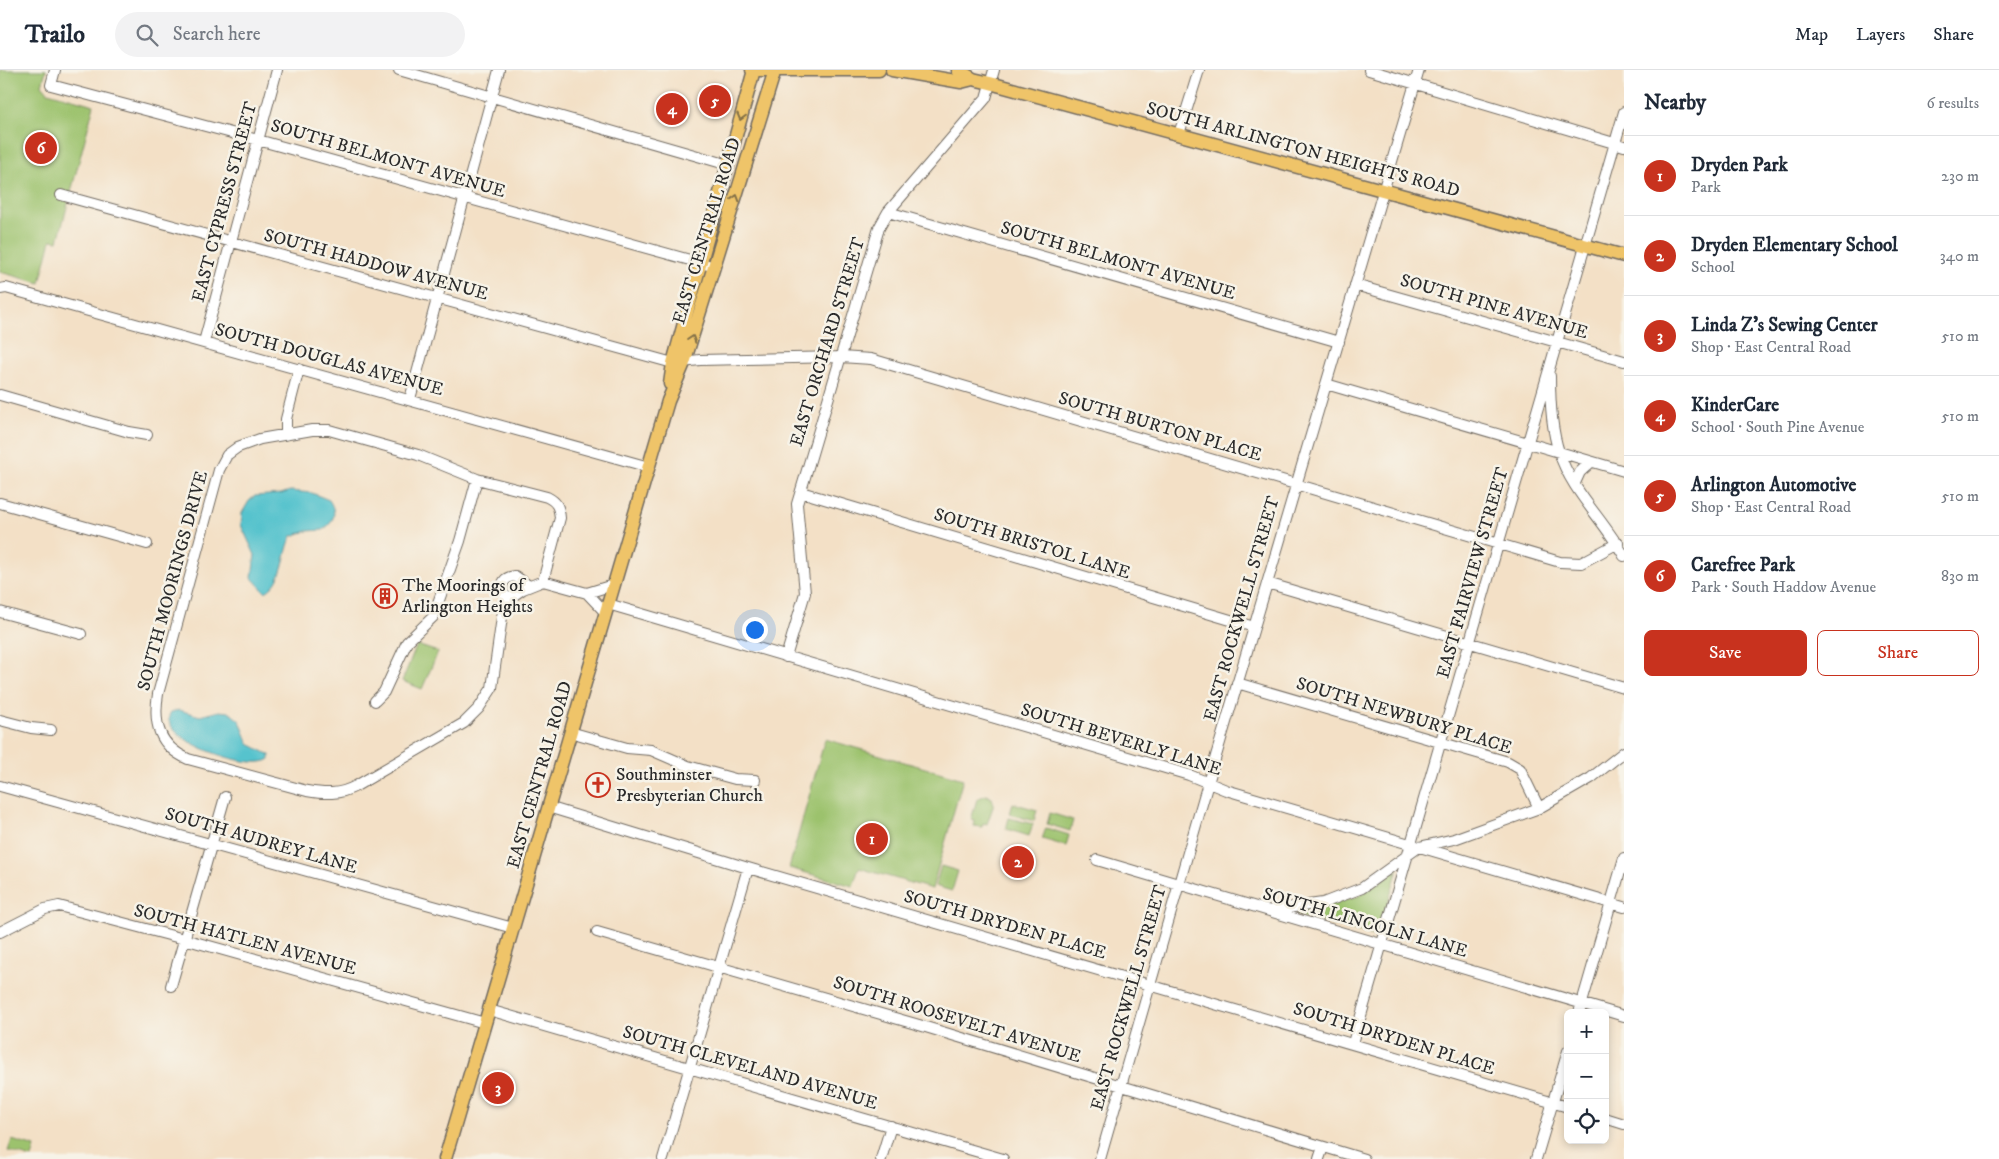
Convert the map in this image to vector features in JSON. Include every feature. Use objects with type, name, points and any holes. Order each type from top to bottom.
[{"type":"main road","points":[[753,70],[879,70]]},
{"type":"main road","name":"EAST CENTRAL ROAD","points":[[445,1159],[679,363],[701,264],[753,70]]},
{"type":"main road","name":"SOUTH ARLINGTON HEIGHTS ROAD","points":[[892,70],[961,82],[974,79]]},
{"type":"main road","name":"SOUTH ARLINGTON HEIGHTS ROAD","points":[[958,70],[974,79],[1624,256]]},
{"type":"main road","name":"EAST CENTRAL ROAD","points":[[679,363],[715,267],[774,71]]},
{"type":"street","name":"SOUTH BELMONT AVENUE","points":[[55,70],[51,85],[258,140],[715,267]]},
{"type":"street","name":"EAST CYPRESS STREET","points":[[204,342],[277,70]]},
{"type":"street","points":[[399,70],[729,165]]},
{"type":"street","points":[[410,399],[499,70]]},
{"type":"street","name":"EAST ORCHARD STREET","points":[[786,657],[804,593],[805,577],[797,514],[801,492],[879,228],[888,212],[986,98],[994,70]]},
{"type":"street","points":[[1178,134],[1199,70]]},
{"type":"street","points":[[1369,70],[1619,145]]},
{"type":"street","name":"EAST ROCKWELL STREET","points":[[1100,1159],[1178,885],[1419,70]]},
{"type":"street","name":"EAST FAIRVIEW STREET","points":[[1353,1043],[1412,849],[1440,743],[1585,245],[1619,145],[1624,112]]},
{"type":"street","name":"SOUTH HADDOW AVENUE","points":[[61,195],[231,243],[679,363]]},
{"type":"street","name":"SOUTH BELMONT AVENUE","points":[[888,212],[1338,342]]},
{"type":"street","name":"SOUTH PINE AVENUE","points":[[1356,285],[1624,361]]},
{"type":"street","name":"SOUTH DOUGLAS AVENUE","points":[[0,289],[6,288],[204,342],[649,467]]},
{"type":"street","name":"SOUTH BURTON PLACE","points":[[679,363],[700,360],[871,359],[1571,564],[1581,563],[1618,544]]},
{"type":"street","points":[[1550,365],[1550,395],[1559,452],[1575,483],[1618,544],[1624,556]]},
{"type":"street","points":[[286,433],[286,420],[299,369]]},
{"type":"street","points":[[1326,384],[1624,471]]},
{"type":"street","points":[[0,395],[146,435]]},
{"type":"street","name":"SOUTH MOORINGS DRIVE","points":[[508,600],[502,619],[494,678],[486,699],[464,723],[356,786],[340,793],[327,794],[188,759],[175,753],[163,739],[156,719],[158,694],[219,470],[227,456],[238,447],[286,433],[329,430],[418,455],[477,479],[547,497],[554,501],[559,508],[558,527],[543,581]]},
{"type":"street","points":[[1575,483],[1580,472],[1590,462]]},
{"type":"street","points":[[375,702],[384,692],[407,642],[433,617],[460,541],[477,479]]},
{"type":"street","name":"SOUTH BRISTOL LANE","points":[[801,492],[1254,627]]},
{"type":"street","points":[[0,503],[147,544]]},
{"type":"street","points":[[528,586],[515,576],[508,576],[503,582],[501,589],[508,600],[528,586],[543,581],[587,593],[607,608]]},
{"type":"street","points":[[1267,584],[1624,688]]},
{"type":"street","points":[[587,593],[613,585]]},
{"type":"street","name":"SOUTH BEVERLY LANE","points":[[607,608],[786,657],[1179,772],[1412,849],[1450,856],[1624,907]]},
{"type":"street","points":[[0,612],[81,634]]},
{"type":"street","name":"SOUTH NEWBURY PLACE","points":[[1238,683],[1514,765],[1520,769],[1539,808]]},
{"type":"street","points":[[0,720],[31,728],[51,730]]},
{"type":"street","points":[[570,732],[627,748],[651,750],[688,766],[726,776],[755,780]]},
{"type":"street","points":[[1266,911],[1324,903],[1362,888],[1412,849],[1453,839],[1539,808],[1591,778],[1624,752]]},
{"type":"street","name":"SOUTH AUDREY LANE","points":[[0,786],[513,928]]},
{"type":"street","points":[[171,986],[225,797]]},
{"type":"street","name":"SOUTH DRYDEN PLACE","points":[[548,808],[748,868],[1353,1043],[1564,1107]]},
{"type":"street","points":[[1450,856],[1453,839]]},
{"type":"street","points":[[1580,1008],[1624,858]]},
{"type":"street","name":"SOUTH LINCOLN LANE","points":[[1097,860],[1382,945],[1580,1008],[1624,1016]]},
{"type":"street","points":[[663,1159],[748,868]]},
{"type":"street","name":"SOUTH HATLEN AVENUE","points":[[0,932],[46,909],[59,906],[484,1023]]},
{"type":"street","name":"SOUTH ROOSEVELT AVENUE","points":[[597,932],[719,966],[1364,1159]]},
{"type":"street","name":"SOUTH CLEVELAND AVENUE","points":[[489,1010],[689,1066],[1003,1159]]},
{"type":"street","points":[[1536,1159],[1567,1054]]},
{"type":"street","points":[[1609,1119],[1624,1124]]},
{"type":"street","points":[[881,1159],[891,1126]]},
{"type":"street","points":[[1319,1159],[1323,1147]]},
{"type":"green space","points":[[0,70],[46,70],[42,85],[48,92],[94,105],[58,241],[51,240],[40,283],[0,272]]},
{"type":"green space","points":[[417,645],[438,652],[422,689],[402,681]]},
{"type":"green space","points":[[825,739],[963,779],[932,889],[859,868],[853,886],[789,868]]},
{"type":"green space","points":[[986,795],[992,798],[994,804],[987,824],[983,823],[982,827],[974,826],[975,821],[971,820],[977,799]]},
{"type":"green space","points":[[1013,803],[1037,810],[1034,821],[1010,814]]},
{"type":"green space","points":[[1050,813],[1073,820],[1070,831],[1047,824]]},
{"type":"green space","points":[[1009,818],[1033,824],[1029,836],[1006,829]]},
{"type":"green space","points":[[1046,828],[1069,835],[1066,846],[1042,839]]},
{"type":"green space","points":[[941,866],[958,871],[952,891],[935,886]]},
{"type":"green space","points":[[1398,869],[1379,934],[1375,936],[1296,915],[1296,913],[1359,896]]},
{"type":"green space","points":[[12,1140],[35,1147],[32,1158],[8,1151]]},
{"type":"water","points":[[290,491],[312,493],[329,500],[334,516],[323,530],[307,531],[292,536],[280,575],[271,588],[265,592],[252,578],[255,555],[241,525],[242,513],[249,501],[255,496],[281,494]]},
{"type":"water","points":[[179,710],[200,716],[219,711],[229,712],[240,721],[249,744],[270,755],[270,759],[260,762],[244,761],[226,757],[189,742],[176,732],[169,722],[171,712]]},
{"type":"place","name":"Arlington Automotive","points":[[715,101]]},
{"type":"place","name":"KinderCare","points":[[672,109]]},
{"type":"place","name":"Carefree Park","points":[[41,148]]},
{"type":"place","name":"The Moorings of Arlington Heights","points":[[385,596]]},
{"type":"place","name":"Southminster Presbyterian Church","points":[[598,785]]},
{"type":"place","name":"Dryden Park","points":[[872,839]]},
{"type":"place","name":"Dryden Elementary School","points":[[1018,862]]},
{"type":"place","name":"Linda Z's Sewing Center","points":[[498,1088]]}]
